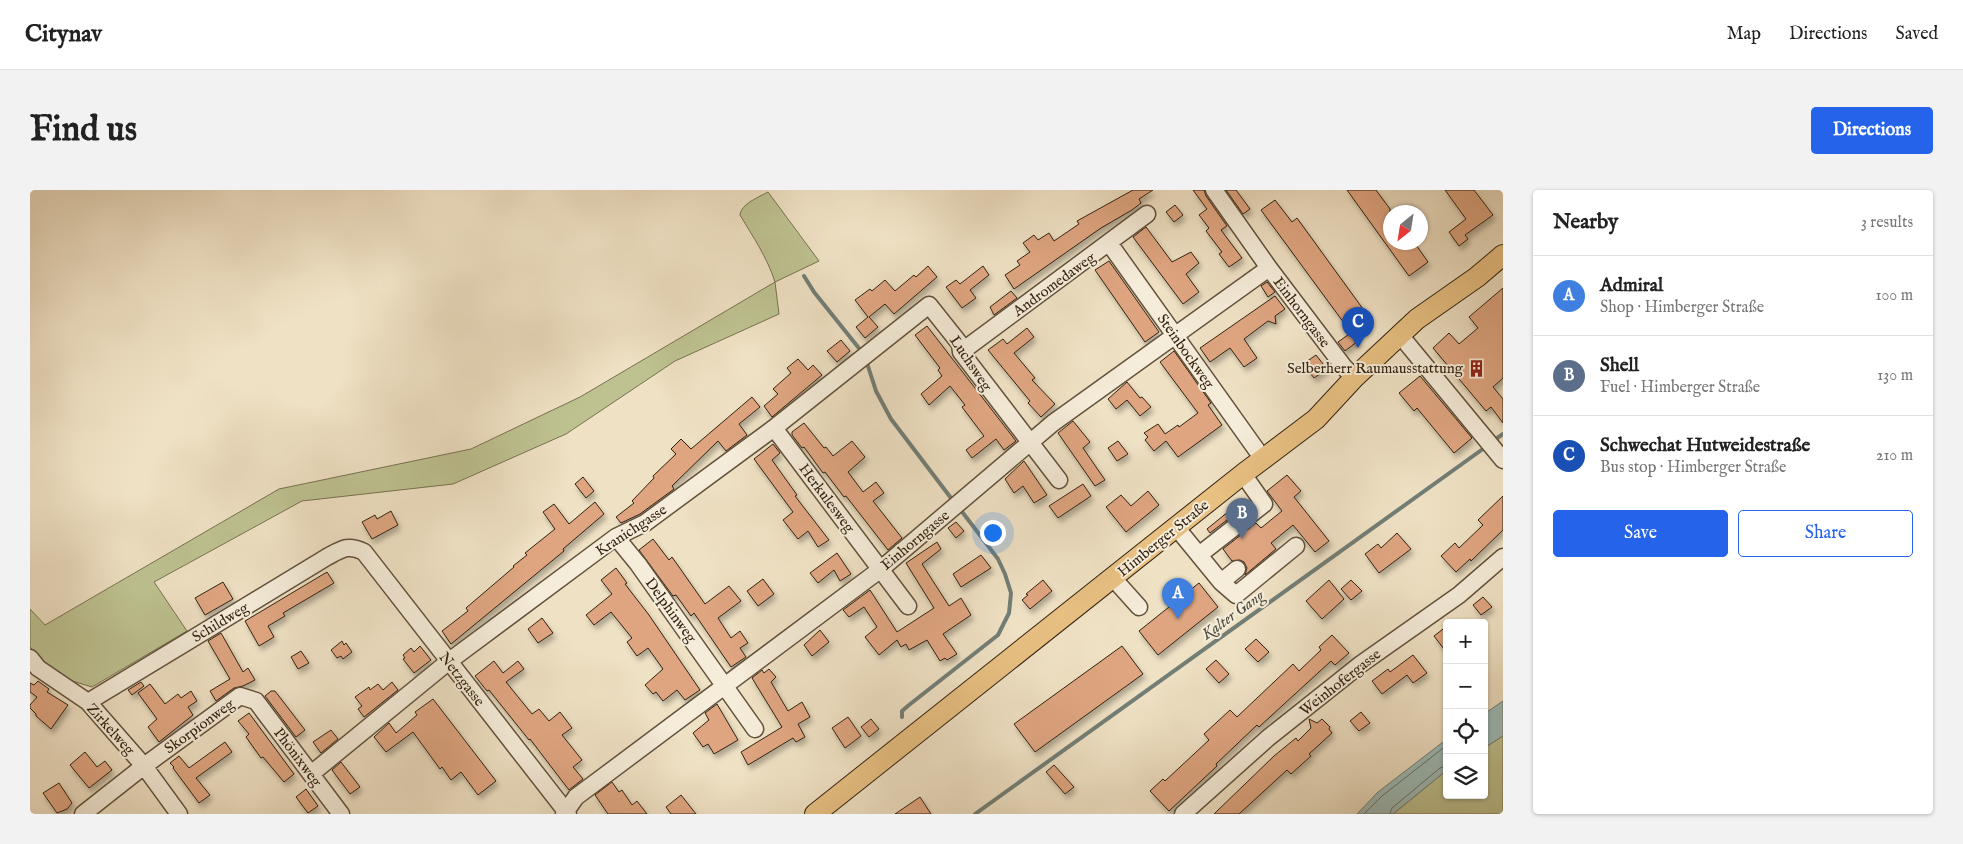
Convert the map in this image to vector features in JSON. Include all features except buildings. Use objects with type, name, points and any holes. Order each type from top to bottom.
[{"type":"main road","name":"Himberger Straße","points":[[815,814],[1242,474],[1316,419],[1354,378],[1400,334],[1426,312],[1477,277],[1503,255]]},
{"type":"street","name":"Einhorngasse","points":[[1214,190],[1270,268],[1354,378]]},
{"type":"street","name":"Andromedaweg","points":[[961,352],[1147,214]]},
{"type":"street","name":"Steinbockweg","points":[[1109,243],[1263,459]]},
{"type":"street","name":"Einhorngasse","points":[[566,813],[576,797],[881,569],[1031,444],[1053,423],[1175,334],[1270,268]]},
{"type":"street","name":"Luchsweg","points":[[929,305],[960,344],[961,352],[1059,480]]},
{"type":"street","name":"Kranichgasse","points":[[311,774],[448,662],[616,536],[645,524],[774,428],[929,305]]},
{"type":"street","points":[[1400,334],[1500,457]]},
{"type":"street","name":"Herkulesweg","points":[[774,428],[908,606]]},
{"type":"street","points":[[1199,555],[1264,504],[1242,474]]},
{"type":"street","points":[[1176,527],[1221,582],[1236,595],[1296,546]]},
{"type":"street","name":"Delphinweg","points":[[616,536],[755,729]]},
{"type":"street","name":"Netzgasse","points":[[354,547],[364,552],[566,813]]},
{"type":"street","name":"Schildweg","points":[[88,702],[327,557],[345,548],[354,547]]},
{"type":"street","name":"Weinhofergasse","points":[[1183,814],[1276,732],[1361,664],[1459,595],[1503,557]]},
{"type":"street","points":[[1221,582],[1237,569]]},
{"type":"street","points":[[1113,578],[1139,607]]},
{"type":"street","name":"Zirkelweg","points":[[30,658],[38,668],[88,702],[144,766],[179,814]]},
{"type":"street","name":"Skorpionweg","points":[[144,766],[240,696],[256,701]]},
{"type":"street","name":"Phönixweg","points":[[256,701],[341,814]]},
{"type":"street","points":[[83,814],[144,766]]},
{"type":"green space","points":[[768,192],[819,261],[775,282],[764,256],[740,215],[747,204]]},
{"type":"green space","points":[[775,282],[779,314],[675,361],[566,434],[453,484],[302,501],[154,582],[187,631],[92,687],[69,680],[43,661],[30,647],[30,609],[45,625],[279,489],[471,449],[580,397]]},
{"type":"green space","points":[[1503,736],[1503,814],[1393,814],[1443,773],[1443,799],[1488,799],[1488,745]]},
{"type":"water","points":[[1503,701],[1503,736],[1488,745],[1488,711]]},
{"type":"water","points":[[1443,742],[1443,773],[1393,814],[1357,814],[1378,792]]},
{"type":"waterway","points":[[804,276],[814,292],[862,352]]},
{"type":"waterway","points":[[866,360],[876,391],[891,419],[954,502]]},
{"type":"waterway","name":"Kalter Gang","points":[[1493,441],[1503,434]]},
{"type":"waterway","name":"Kalter Gang","points":[[975,814],[1487,446]]},
{"type":"waterway","points":[[902,717],[902,711],[909,705],[998,635],[1009,613],[1011,593],[998,559],[960,509]]},
{"type":"place","name":"Schwechat Hutweidestraße","points":[[1358,348]]},
{"type":"place","name":"Selberherr Raumausstattung","points":[[1477,368]]},
{"type":"place","name":"Shell","points":[[1242,539]]},
{"type":"place","name":"Admiral","points":[[1178,619]]}]
